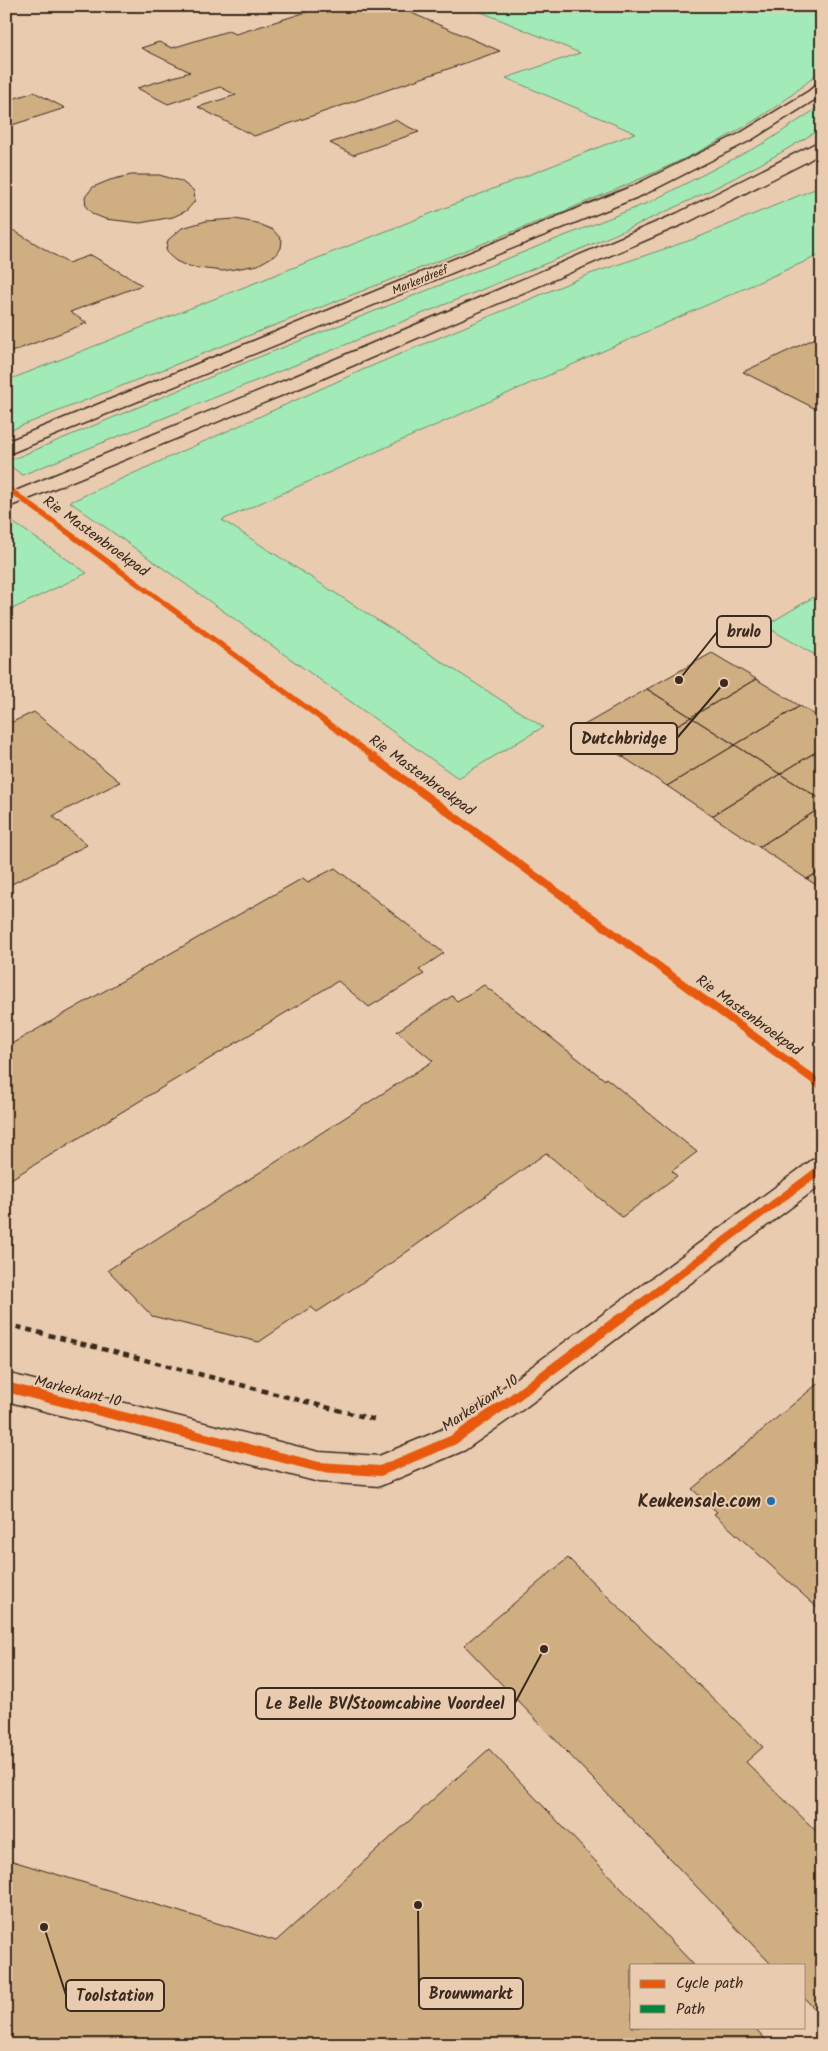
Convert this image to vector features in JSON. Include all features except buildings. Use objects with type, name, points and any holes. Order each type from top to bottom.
[{"type":"main road","name":"Markerdreef","points":[[6,449],[639,190],[745,137],[814,94],[822,87]]},
{"type":"main road","points":[[6,502],[305,379],[682,218],[800,159],[822,144]]},
{"type":"main road","name":"Markerkant 10","points":[[6,1387],[319,1467],[380,1471],[452,1440],[511,1400],[822,1168]]},
{"type":"path","points":[[6,1324],[452,1440]]},
{"type":"green space","points":[[467,6],[789,6],[822,13],[822,69],[775,107],[750,123],[698,152],[644,177],[525,227],[6,432],[6,381],[635,133],[506,78],[580,53]]},
{"type":"green space","points":[[822,105],[822,128],[779,154],[691,200],[645,221],[461,298],[22,475],[6,462],[254,359],[650,202],[766,142]]},
{"type":"green space","points":[[822,186],[822,254],[222,520],[543,727],[458,778],[70,502],[367,368],[590,274],[694,239]]},
{"type":"green space","points":[[6,523],[14,523],[87,573],[6,612]]},
{"type":"green space","points":[[822,592],[822,659],[765,626]]},
{"type":"marked path","points":[[809,6],[822,9]]},
{"type":"cycle path","name":"Rie Mastenbroekpad","points":[[6,487],[822,1086]]},
{"type":"cycle path","points":[[6,1387],[319,1467],[380,1471],[453,1440],[511,1400],[822,1168]]},
{"type":"place","name":"brulo","points":[[679,680]]},
{"type":"place","name":"Dutchbridge","points":[[724,683]]},
{"type":"place","name":"Keukensale.com","points":[[771,1501]]},
{"type":"place","name":"Le Belle BV/Stoomcabine Voordeel","points":[[544,1649]]},
{"type":"place","name":"Brouwmarkt","points":[[418,1905]]},
{"type":"place","name":"Toolstation","points":[[44,1927]]}]
